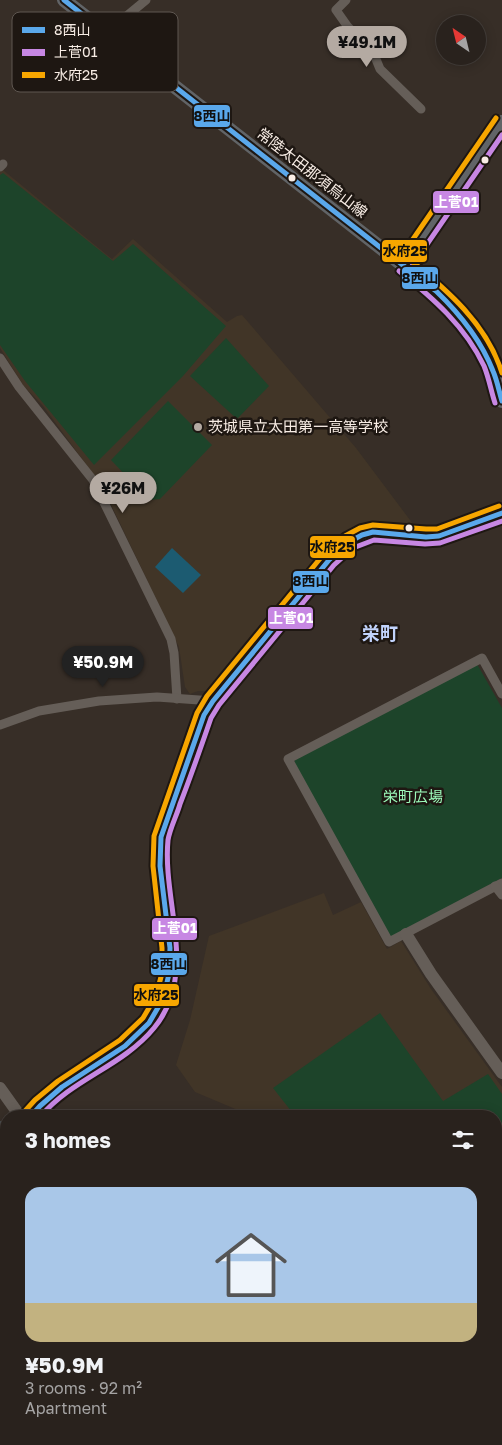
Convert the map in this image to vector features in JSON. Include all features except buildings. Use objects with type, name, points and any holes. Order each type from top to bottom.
[{"type":"main road","name":"常陸太田那須烏山線","points":[[64,0],[79,12]]},
{"type":"main road","name":"常陸太田那須烏山線","points":[[178,89],[404,265],[447,301],[469,326],[491,365],[502,401]]},
{"type":"main road","points":[[404,265],[502,122]]},
{"type":"street","points":[[131,12],[146,0]]},
{"type":"street","points":[[346,0],[336,10],[348,27],[373,52],[380,69],[421,109]]},
{"type":"street","points":[[0,358],[19,387],[93,480],[171,639],[178,699]]},
{"type":"street","points":[[37,1110],[46,1100],[126,1046],[154,1017],[163,999],[169,976],[171,943],[159,853],[161,837],[204,715],[213,701],[329,560],[350,542],[362,535],[373,532],[426,538],[439,536],[502,512]]},
{"type":"street","points":[[502,694],[482,658],[288,760],[389,942],[499,884],[502,895]]},
{"type":"street","points":[[0,725],[39,711],[99,701],[157,697],[213,701]]},
{"type":"street","points":[[406,934],[431,974],[502,1073]]},
{"type":"street","points":[[0,1088],[16,1110]]},
{"type":"shaded area","name":"茨城県立太田第一高等学校","points":[[0,170],[3,170],[112,259],[133,239],[227,322],[242,315],[356,448],[413,524],[406,530],[369,525],[349,535],[215,691],[198,691],[190,694],[185,687],[179,647],[106,494],[43,406],[23,385],[0,348]]},
{"type":"shaded area","points":[[324,893],[333,915],[361,902],[387,949],[401,941],[431,989],[502,1087],[502,1110],[238,1110],[195,1092],[176,1065],[190,1020],[209,936]]},
{"type":"green space","points":[[3,173],[113,261],[133,244],[226,326],[183,376],[94,465],[25,381],[0,345],[0,175]]},
{"type":"green space","points":[[226,338],[269,386],[237,419],[190,376]]},
{"type":"green space","points":[[168,401],[212,445],[160,499],[149,500],[111,460]]},
{"type":"green space","name":"栄町広場","points":[[477,664],[502,708],[502,878],[390,938],[294,764],[295,759]]},
{"type":"green space","points":[[380,1013],[443,1101],[488,1074],[502,1094],[502,1110],[290,1110],[273,1088]]},
{"type":"water","points":[[172,548],[201,575],[183,593],[155,567]]},
{"type":"transit line","name":"8西山","points":[[64,0],[79,12]]},
{"type":"transit line","name":"8西山","points":[[178,89],[436,291],[461,318],[476,338],[494,374],[502,401]]},
{"type":"transit line","name":"水府25","points":[[398,261],[496,118]]},
{"type":"transit line","name":"上菅01","points":[[410,269],[502,135]]},
{"type":"transit line","name":"水府25","points":[[409,259],[464,309],[486,339],[502,373]]},
{"type":"transit line","name":"上菅01","points":[[399,271],[436,302],[458,325],[484,366],[495,403]]},
{"type":"transit line","name":"水府25","points":[[26,1110],[58,1081],[120,1040],[143,1018],[156,996],[162,973],[162,948],[153,866],[154,836],[197,713],[207,696],[323,555],[345,536],[360,528],[373,525],[437,529],[499,506]]},
{"type":"transit line","name":"8西山","points":[[36,1110],[62,1087],[125,1046],[149,1023],[163,999],[169,974],[170,948],[160,866],[161,837],[204,715],[213,701],[329,560],[349,542],[373,532],[426,537],[439,536],[502,513]]},
{"type":"transit line","name":"上菅01","points":[[47,1110],[67,1092],[128,1053],[154,1028],[167,1007],[174,985],[177,961],[168,864],[168,840],[211,718],[219,705],[334,565],[353,548],[374,540],[425,544],[440,543],[502,521]]},
{"type":"place","name":"茨城県立太田第一高等学校","points":[[198,427]]},
{"type":"district","name":"栄町","points":[[380,634]]}]
